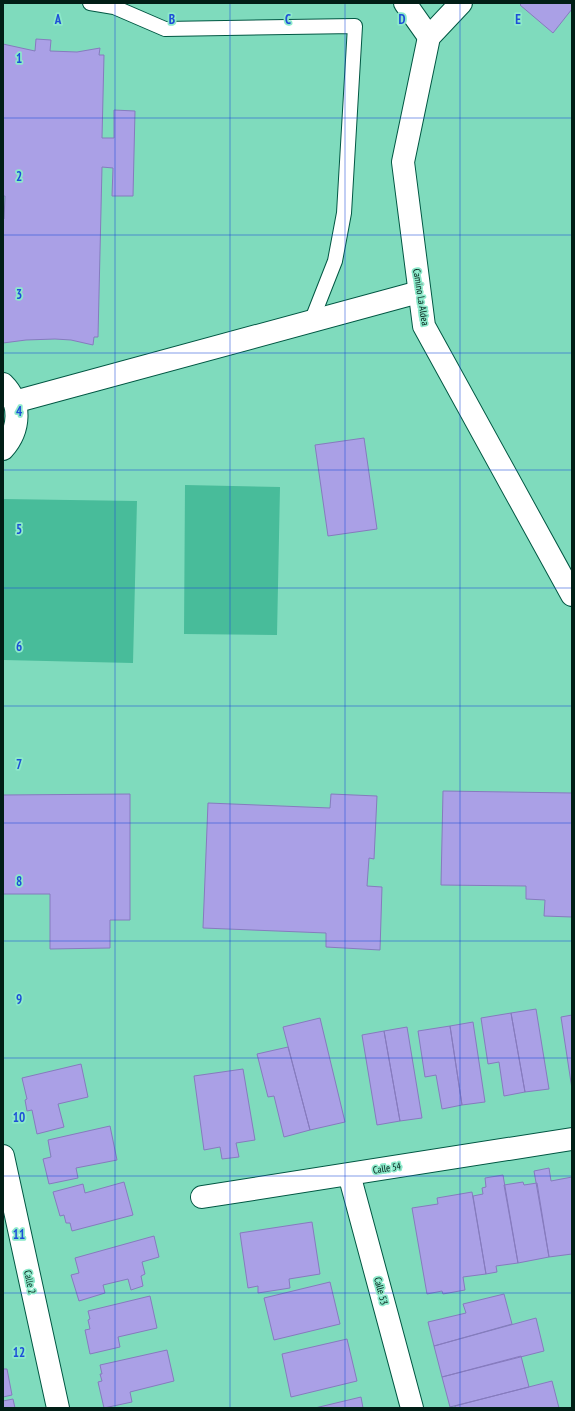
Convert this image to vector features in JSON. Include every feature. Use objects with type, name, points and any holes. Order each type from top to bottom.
[{"type":"street","points":[[405,3],[428,37],[461,3]]},
{"type":"street","name":"Camino La Aldea","points":[[428,37],[403,162],[424,326],[572,595]]},
{"type":"street","points":[[3,449],[9,443],[17,420],[16,407],[8,393],[311,322],[419,292]]},
{"type":"street","name":"Calle 54","points":[[202,1197],[572,1139]]},
{"type":"street","name":"Calle 2","points":[[3,1156],[58,1408]]},
{"type":"street","name":"Calle 53","points":[[349,1174],[412,1408]]},
{"type":"lane","points":[[90,3],[114,7],[165,28],[355,26],[344,213],[335,260],[311,322]]},
{"type":"green space","points":[[185,485],[280,487],[277,635],[184,634]]},
{"type":"green space","points":[[3,499],[137,501],[133,663],[3,660]]},
{"type":"building","points":[[522,3],[572,3],[572,9],[553,33],[520,5]]},
{"type":"building","points":[[36,39],[51,40],[50,51],[77,52],[100,48],[99,55],[104,55],[102,138],[114,138],[114,110],[135,111],[133,196],[112,196],[113,168],[102,167],[98,337],[94,337],[93,345],[71,340],[55,339],[26,340],[3,343],[3,219],[5,196],[3,196],[3,44],[35,51]]},
{"type":"building","points":[[364,438],[377,529],[328,536],[315,445]]},
{"type":"building","points":[[443,791],[572,793],[572,917],[544,916],[545,900],[526,899],[526,886],[441,885]]},
{"type":"building","points":[[130,794],[130,920],[110,920],[110,948],[50,949],[50,894],[3,894],[3,795]]},
{"type":"building","points":[[331,794],[377,796],[374,859],[369,858],[367,886],[382,887],[380,950],[326,947],[326,933],[203,928],[208,803],[330,808]]},
{"type":"building","points":[[536,1009],[549,1089],[525,1092],[511,1013]]},
{"type":"building","points":[[511,1013],[525,1092],[504,1096],[499,1062],[488,1064],[481,1018]]},
{"type":"building","points":[[572,1015],[572,1089],[561,1017]]},
{"type":"building","points":[[320,1018],[345,1122],[310,1130],[283,1027]]},
{"type":"building","points":[[473,1022],[485,1102],[462,1105],[450,1026]]},
{"type":"building","points":[[450,1026],[462,1105],[442,1109],[436,1075],[425,1077],[418,1031]]},
{"type":"building","points":[[407,1027],[422,1118],[400,1121],[384,1031]]},
{"type":"building","points":[[384,1031],[400,1121],[377,1125],[362,1035]]},
{"type":"building","points":[[288,1047],[310,1130],[284,1137],[274,1096],[268,1097],[257,1054]]},
{"type":"building","points":[[81,1064],[88,1097],[58,1104],[64,1127],[37,1134],[32,1110],[27,1111],[25,1100],[27,1099],[22,1078]]},
{"type":"building","points":[[243,1069],[255,1140],[236,1143],[239,1157],[222,1159],[220,1147],[204,1150],[194,1076]]},
{"type":"building","points":[[110,1126],[117,1160],[76,1168],[78,1178],[49,1184],[43,1159],[51,1157],[48,1140]]},
{"type":"building","points":[[549,1168],[551,1181],[572,1177],[572,1254],[549,1257],[534,1171]]},
{"type":"building","points":[[503,1175],[518,1263],[496,1266],[497,1272],[486,1274],[473,1196],[483,1194],[482,1188],[486,1187],[485,1178]]},
{"type":"building","points":[[124,1182],[133,1215],[72,1231],[70,1223],[66,1223],[64,1215],[60,1216],[53,1192],[83,1184],[85,1193]]},
{"type":"building","points":[[523,1182],[524,1185],[537,1183],[549,1257],[518,1263],[504,1185]]},
{"type":"building","points":[[472,1192],[486,1274],[463,1277],[465,1290],[443,1294],[442,1291],[427,1294],[412,1208],[438,1204],[437,1198]]},
{"type":"building","points":[[312,1222],[320,1274],[289,1279],[290,1288],[258,1293],[258,1286],[248,1288],[240,1233]]},
{"type":"building","points":[[154,1236],[159,1257],[142,1262],[145,1274],[141,1276],[143,1286],[131,1290],[128,1279],[103,1285],[105,1293],[79,1301],[71,1275],[79,1273],[75,1258]]},
{"type":"building","points":[[330,1282],[340,1324],[274,1340],[264,1298]]},
{"type":"building","points":[[504,1294],[512,1324],[434,1346],[428,1322],[466,1313],[463,1304]]},
{"type":"building","points":[[150,1296],[157,1328],[118,1337],[120,1347],[90,1354],[85,1330],[90,1329],[88,1311]]},
{"type":"building","points":[[536,1318],[544,1351],[442,1377],[434,1346]]},
{"type":"building","points":[[347,1339],[357,1381],[291,1397],[282,1354]]},
{"type":"building","points":[[167,1350],[174,1381],[130,1392],[132,1402],[104,1408],[98,1382],[102,1381],[100,1365]]},
{"type":"building","points":[[521,1356],[529,1387],[450,1407],[442,1377]]},
{"type":"building","points":[[3,1369],[7,1369],[12,1395],[3,1397]]},
{"type":"building","points":[[552,1381],[559,1408],[455,1408],[455,1406]]},
{"type":"building","points":[[361,1397],[363,1408],[315,1408]]},
{"type":"building","points":[[13,1399],[15,1408],[3,1408],[3,1401]]}]
